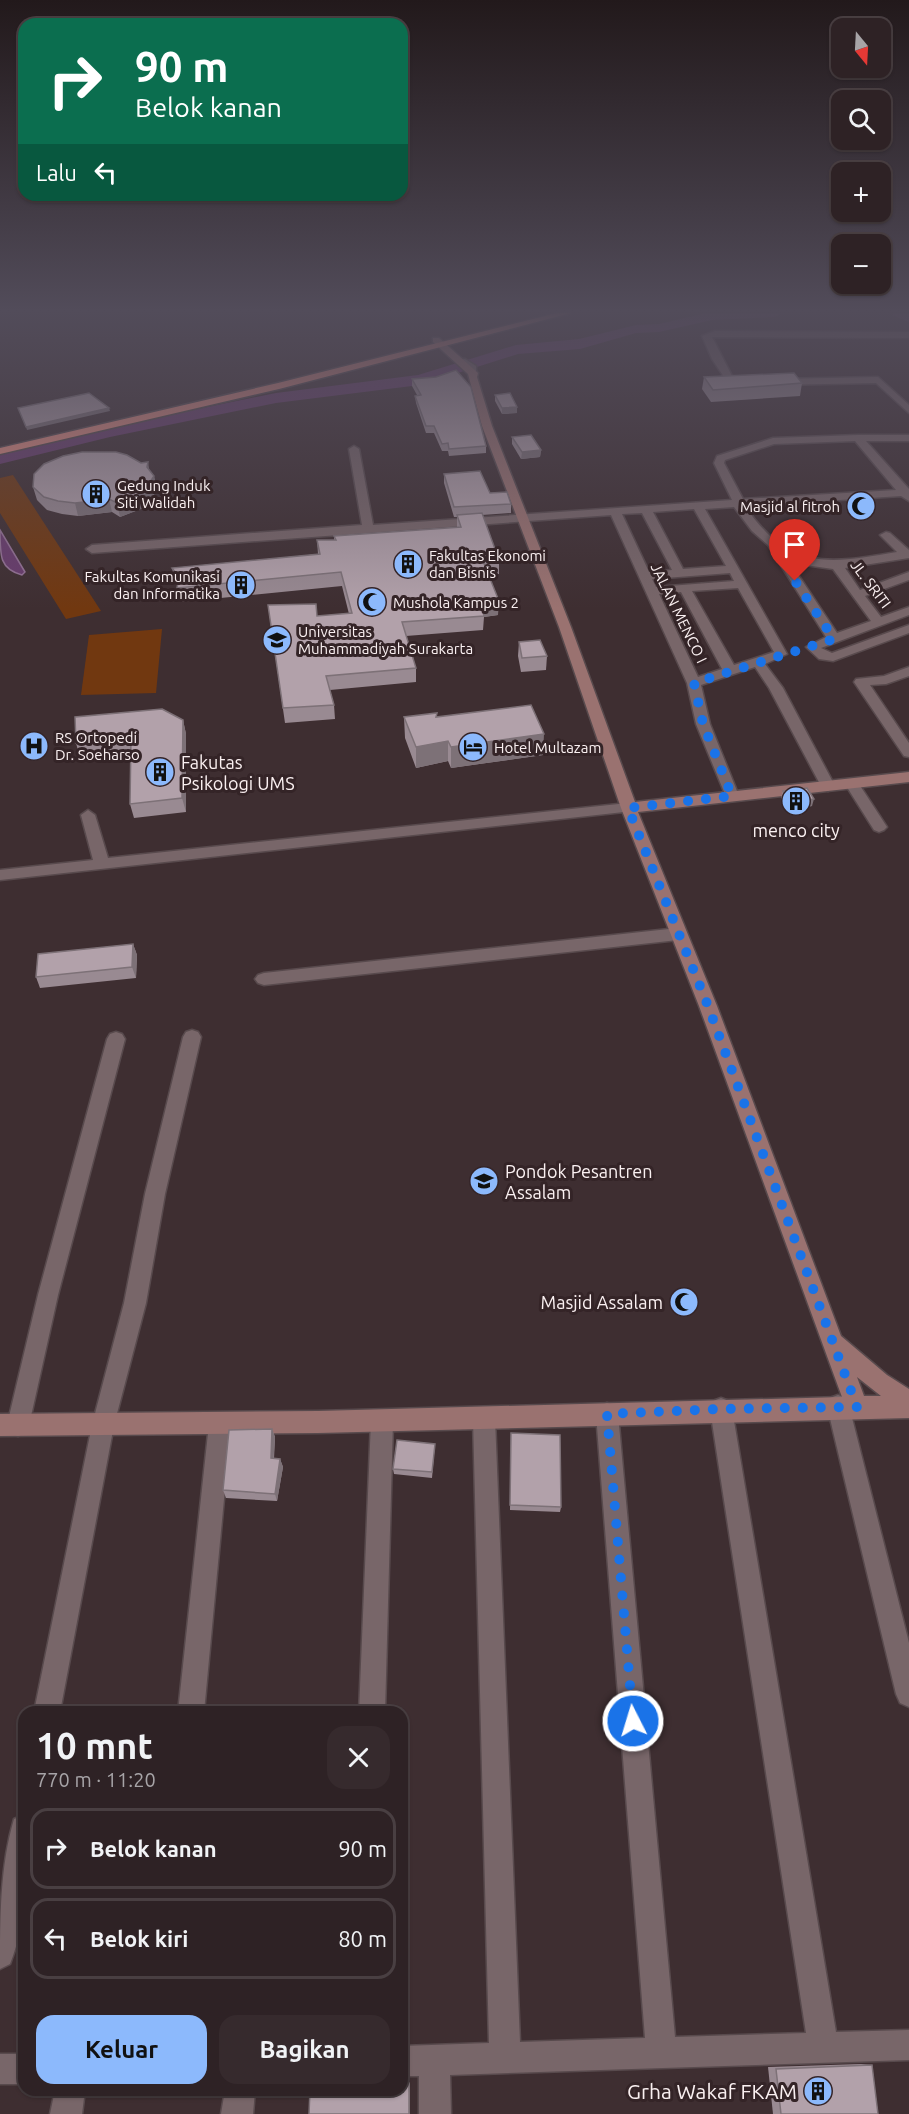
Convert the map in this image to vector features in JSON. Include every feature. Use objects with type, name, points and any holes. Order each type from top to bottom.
[{"type":"highway","points":[[0,444],[143,412]]},
{"type":"highway","points":[[0,451],[168,412]]},
{"type":"street","points":[[482,412],[565,627],[628,808],[708,1006],[833,1340],[909,1694]]},
{"type":"street","points":[[858,438],[907,494]]},
{"type":"street","points":[[834,639],[770,542],[750,521],[739,504],[718,463],[719,459],[768,442],[909,438]]},
{"type":"street","points":[[354,449],[368,528]]},
{"type":"street","points":[[92,549],[522,516],[907,494]]},
{"type":"street","points":[[698,506],[781,654]]},
{"type":"street","points":[[646,510],[679,573]]},
{"type":"street","name":"JALAN MENCO I","points":[[615,512],[694,683],[703,724],[732,796]]},
{"type":"street","points":[[886,535],[907,554]]},
{"type":"street","points":[[770,542],[803,560],[837,565],[907,554]]},
{"type":"street","name":"JL. SRITI","points":[[837,565],[879,622]]},
{"type":"street","points":[[643,576],[733,569]]},
{"type":"street","points":[[857,595],[909,576]]},
{"type":"street","points":[[652,591],[741,584]]},
{"type":"street","points":[[685,589],[730,671]]},
{"type":"street","points":[[694,683],[781,654],[816,650],[834,639],[909,611]]},
{"type":"street","points":[[816,650],[830,657],[840,655],[909,629]]},
{"type":"street","points":[[757,661],[776,688],[828,786]]},
{"type":"street","points":[[909,671],[885,680],[861,682],[909,753]]},
{"type":"street","points":[[0,875],[909,777]]},
{"type":"street","points":[[852,784],[879,826]]},
{"type":"street","points":[[88,815],[102,865]]},
{"type":"street","points":[[264,979],[678,933]]},
{"type":"street","points":[[47,1706],[103,1425],[135,1303],[154,1194],[192,1037]]},
{"type":"street","points":[[116,1039],[48,1294],[9,1425],[484,1419],[721,1409],[909,1407]]},
{"type":"street","points":[[833,1340],[887,1389],[909,1401]]},
{"type":"street","points":[[721,1409],[823,2047]]},
{"type":"street","points":[[607,1414],[661,2052]]},
{"type":"street","points":[[484,1419],[505,2057]]},
{"type":"street","points":[[372,1706],[382,1421]]},
{"type":"street","points":[[192,1706],[220,1424]]},
{"type":"street","points":[[0,1954],[18,1860]]},
{"type":"street","points":[[408,2061],[909,2045]]},
{"type":"street","points":[[434,2059],[435,2114]]},
{"type":"street","points":[[0,2069],[18,2069]]},
{"type":"street","points":[[66,2114],[69,2096]]},
{"type":"street","points":[[237,2114],[239,2096]]},
{"type":"shaded area","points":[[13,475],[101,611],[66,619],[0,513],[0,478]]},
{"type":"shaded area","points":[[0,530],[25,572],[22,575],[5,565],[0,548]]},
{"type":"shaded area","points":[[162,629],[156,693],[81,695],[89,635]]},
{"type":"building","points":[[20,412],[93,412],[26,427]]},
{"type":"building","points":[[421,412],[477,412],[486,446],[449,449],[448,443],[442,444],[434,426],[426,426]]},
{"type":"building","points":[[531,435],[541,450],[522,452],[512,437]]},
{"type":"building","name":"Gedung Induk Siti Walidah","points":[[82,452],[116,452],[141,463],[148,462],[147,467],[154,476],[143,493],[117,503],[109,499],[75,503],[58,501],[44,497],[33,487],[34,474],[44,464],[63,456]]},
{"type":"building","points":[[480,471],[490,493],[507,492],[511,504],[454,507],[444,474]]},
{"type":"building","points":[[482,513],[499,560],[483,561],[499,601],[481,603],[484,616],[402,622],[416,668],[326,676],[334,705],[283,708],[268,605],[316,604],[317,616],[352,613],[341,572],[177,588],[179,577],[172,568],[320,554],[317,540],[336,540],[334,536],[461,527],[457,515]]},
{"type":"building","points":[[540,640],[547,656],[522,658],[519,642]]},
{"type":"building","points":[[531,705],[544,734],[451,747],[448,741],[416,747],[404,717],[437,713],[436,717]]},
{"type":"building","name":"Fakutas Psikologi UMS","points":[[162,709],[183,720],[182,798],[130,804],[131,738],[76,743],[75,717]]},
{"type":"building","points":[[807,788],[814,799],[790,803],[783,791]]},
{"type":"building","points":[[133,944],[132,967],[36,977],[38,954]]},
{"type":"building","points":[[272,1429],[271,1458],[280,1459],[275,1494],[223,1490],[229,1430]]},
{"type":"building","points":[[511,1433],[560,1435],[561,1507],[510,1505]]},
{"type":"building","points":[[397,1440],[435,1444],[432,1472],[393,1469]]},
{"type":"building","name":"Grha Wakaf FKAM","points":[[872,2065],[878,2114],[781,2114],[776,2069]]},
{"type":"building","points":[[408,2083],[409,2114],[309,2114],[310,2096],[408,2096]]},
{"type":"waterway","points":[[0,459],[110,432],[209,412]]},
{"type":"place","name":"Gedung Induk Siti Walidah","points":[[96,494]]},
{"type":"place","name":"Masjid al fitroh","points":[[861,506]]},
{"type":"place","name":"Fakultas Ekonomi dan Bisnis","points":[[408,564]]},
{"type":"place","name":"Fakultas Komunikasi dan Informatika","points":[[241,585]]},
{"type":"place","name":"Mushola Kampus 2","points":[[372,602]]},
{"type":"place","name":"Universitas Muhammadiyah Surakarta","points":[[277,640]]},
{"type":"place","name":"RS Ortopedi Dr. Soeharso","points":[[34,746]]},
{"type":"place","name":"Hotel Multazam","points":[[473,747]]},
{"type":"place","name":"Fakutas Psikologi UMS","points":[[160,772]]},
{"type":"place","name":"menco city","points":[[796,801]]},
{"type":"place","name":"Pondok Pesantren Assalam","points":[[484,1181]]},
{"type":"place","name":"Masjid Assalam","points":[[684,1302]]},
{"type":"place","name":"Grha Wakaf FKAM","points":[[818,2091]]},
{"type":"route","points":[[633,1721],[607,1414],[721,1409],[857,1407],[708,1006],[628,808],[732,796],[703,724],[698,706],[699,696],[694,683],[757,661],[834,639],[795,581]]}]
